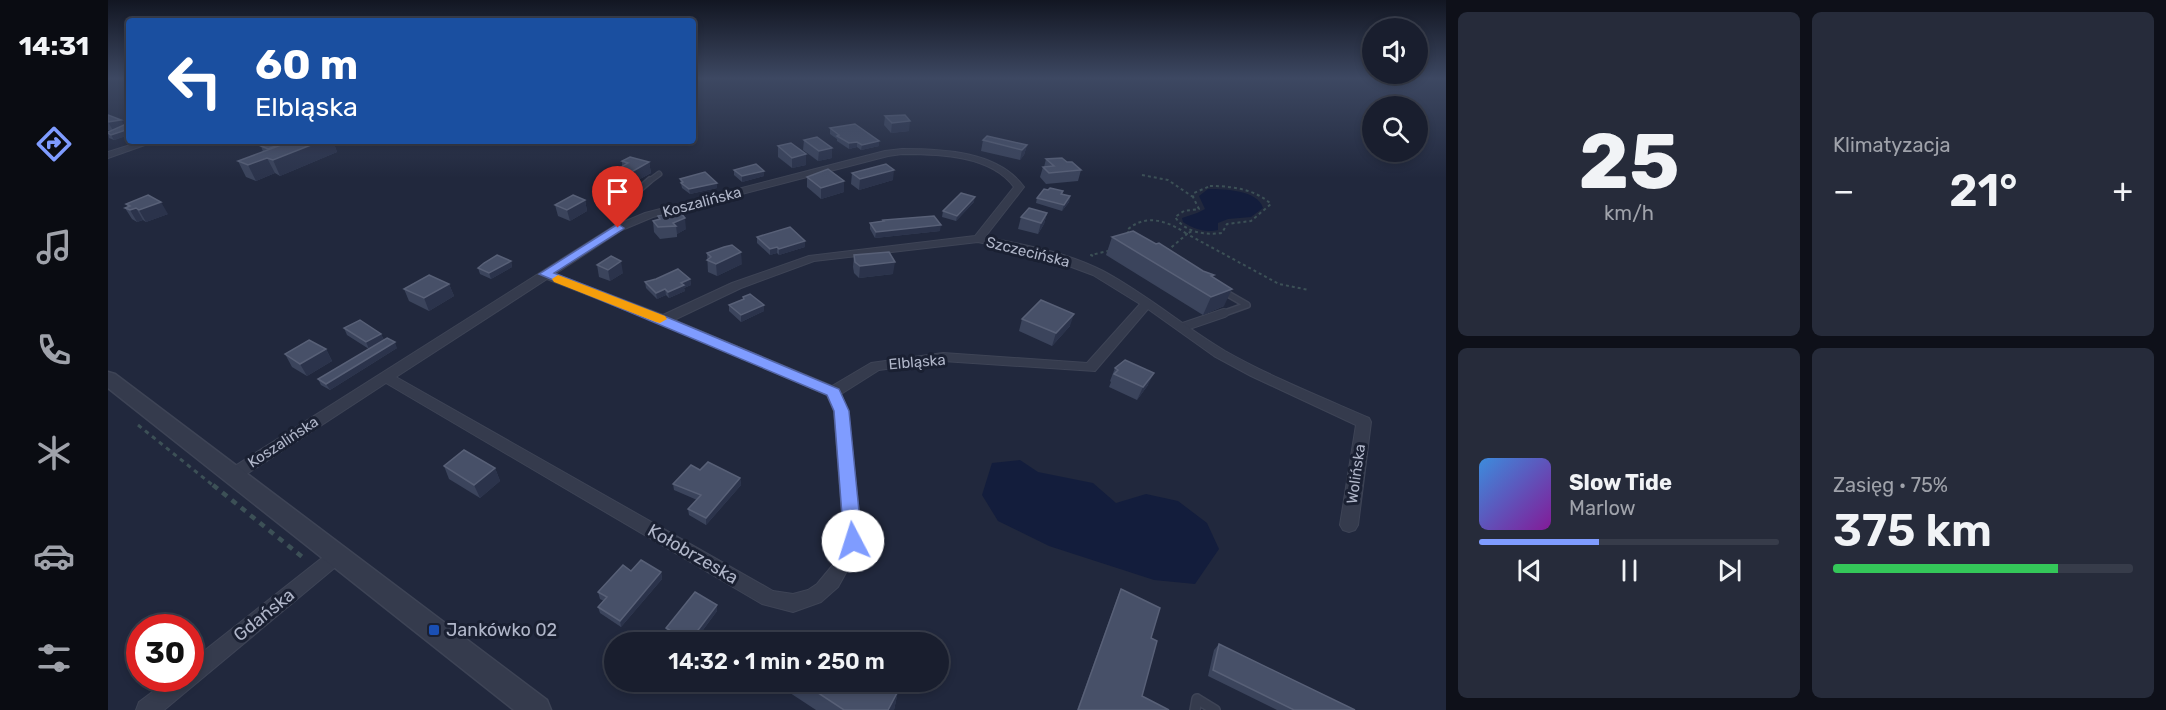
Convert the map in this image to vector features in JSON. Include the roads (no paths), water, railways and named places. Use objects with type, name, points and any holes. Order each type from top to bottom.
[{"type":"street","points":[[108,156],[143,144]]},
{"type":"street","name":"Koszalińska","points":[[233,475],[618,228],[649,215],[888,153],[924,150],[990,165],[1010,173],[1016,179],[1019,187],[978,239]]},
{"type":"street","name":"Szczecińska","points":[[664,321],[682,309],[789,265],[813,258],[978,239],[1036,251],[1070,261],[1097,273],[1147,303],[1219,353],[1256,373],[1364,422]]},
{"type":"street","points":[[545,274],[833,392]]},
{"type":"street","name":"Elbląska","points":[[833,392],[876,366],[943,357],[1090,368],[1147,303]]},
{"type":"street","name":"Kołobrzeska","points":[[384,376],[769,598],[791,603],[810,600],[829,585],[846,560],[853,541],[841,411],[833,392]]},
{"type":"street","points":[[108,378],[537,710]]},
{"type":"street","name":"Wolińska","points":[[1349,525],[1364,422]]},
{"type":"street","name":"Gdańska","points":[[204,664],[338,555]]},
{"type":"street","points":[[147,710],[170,692]]},
{"type":"lane","points":[[618,228],[619,210],[627,198],[659,174]]},
{"type":"lane","points":[[1183,327],[1246,305],[1218,288]]},
{"type":"lane","points":[[1195,710],[1197,699],[1215,710]]},
{"type":"water","points":[[1208,189],[1231,190],[1248,194],[1255,197],[1263,208],[1251,217],[1228,219],[1218,223],[1218,230],[1200,230],[1191,227],[1183,222],[1182,218],[1205,209],[1199,196]]},
{"type":"water","points":[[1020,460],[1038,472],[1093,483],[1116,503],[1146,494],[1178,501],[1207,523],[1219,549],[1195,584],[1154,580],[1049,546],[998,521],[982,495],[992,463]]},
{"type":"place","name":"Jankówko 02","points":[[434,630]]}]
